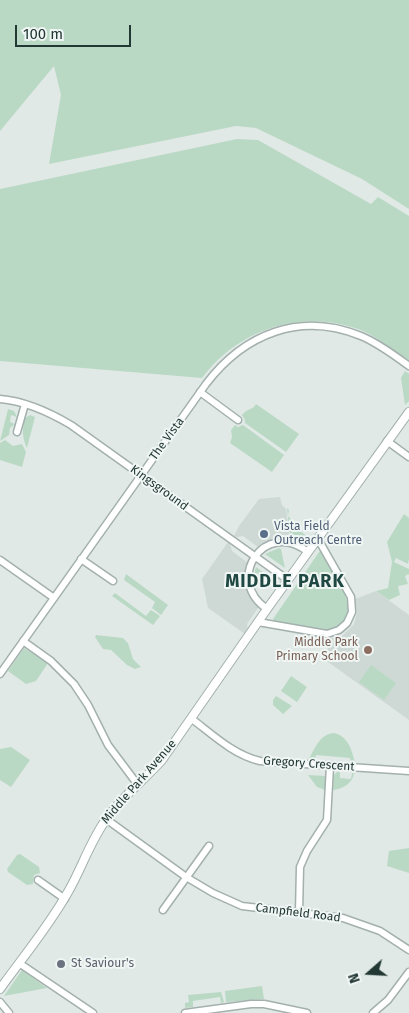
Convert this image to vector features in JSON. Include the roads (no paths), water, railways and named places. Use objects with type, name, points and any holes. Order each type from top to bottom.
[{"type":"street","name":"The Vista","points":[[0,674],[200,392],[226,360],[242,348],[271,333],[292,327],[321,326],[346,330],[372,342],[409,366]]},
{"type":"street","points":[[200,392],[238,420]]},
{"type":"street","name":"Kingsground","points":[[0,399],[25,404],[55,416],[71,425],[288,580]]},
{"type":"street","points":[[17,432],[25,404]]},
{"type":"street","name":"Middle Park Avenue","points":[[0,989],[64,899],[78,874],[91,844],[106,819],[116,806],[162,760],[267,609],[409,412]]},
{"type":"street","points":[[387,441],[409,457]]},
{"type":"street","points":[[258,622],[327,634],[339,630],[347,624],[352,612],[351,597],[318,539]]},
{"type":"street","points":[[267,609],[254,595],[249,583],[249,570],[255,557],[266,546],[279,542],[292,543],[308,552]]},
{"type":"street","points":[[82,559],[113,581]]},
{"type":"street","points":[[0,560],[54,598]]},
{"type":"street","points":[[23,641],[51,661],[74,684],[85,700],[108,745],[138,785]]},
{"type":"street","name":"Gregory Crescent","points":[[192,719],[249,759],[409,771]]},
{"type":"street","points":[[299,913],[300,867],[307,851],[328,820],[330,766]]},
{"type":"street","name":"Campfield Road","points":[[106,819],[186,877],[213,893],[242,906],[343,918],[380,931],[409,950]]},
{"type":"street","points":[[163,910],[209,846]]},
{"type":"street","points":[[38,880],[64,899]]},
{"type":"street","points":[[19,962],[93,1013]]},
{"type":"street","points":[[373,1013],[388,1000],[409,972]]},
{"type":"street","points":[[0,1002],[10,1013]]},
{"type":"street","points":[[184,1013],[241,1005],[264,1004],[307,1013]]},
{"type":"place","name":"Vista Field Outreach Centre","points":[[264,534]]},
{"type":"place","name":"Middle Park Primary School","points":[[368,650]]},
{"type":"place","name":"St Saviour's","points":[[61,964]]},
{"type":"district","name":"MIDDLE PARK","points":[[285,582]]}]
